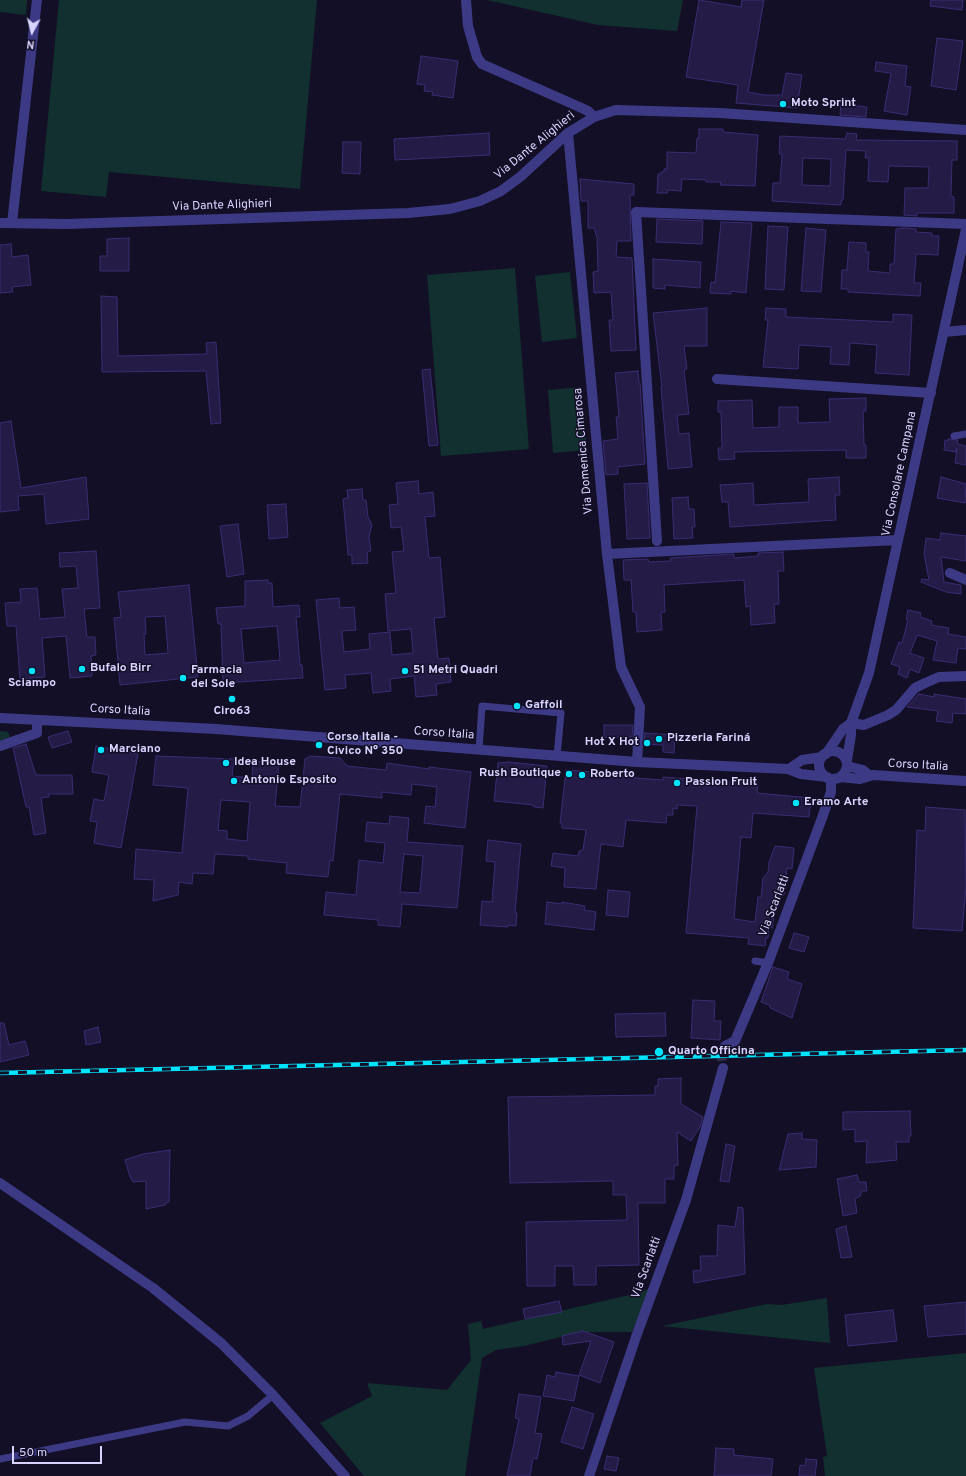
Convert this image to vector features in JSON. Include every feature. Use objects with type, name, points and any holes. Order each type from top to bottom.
[{"type":"street","points":[[12,223],[36,0]]},
{"type":"street","points":[[466,0],[468,26],[477,56],[482,64],[582,108],[594,117]]},
{"type":"street","name":"Via Dante Alighieri","points":[[0,223],[75,224],[408,213],[450,209],[480,201],[501,191],[520,177],[568,133],[594,117],[616,110],[720,113],[966,130]]},
{"type":"street","name":"Via Domenica Cimarosa","points":[[568,133],[606,554],[621,667],[640,707],[637,762]]},
{"type":"street","points":[[657,541],[636,212],[966,224]]},
{"type":"street","name":"Via Consolare Campana","points":[[847,763],[851,735],[851,722],[866,686],[966,229]]},
{"type":"street","points":[[944,332],[966,330]]},
{"type":"street","points":[[717,379],[930,393]]},
{"type":"street","points":[[606,554],[898,540]]},
{"type":"street","points":[[950,573],[966,580]]},
{"type":"street","points":[[851,722],[864,725],[888,715],[896,710],[915,688],[940,677],[966,676]]},
{"type":"street","name":"Corso Italia","points":[[0,718],[216,729],[637,762],[789,769],[801,774],[833,778],[860,779],[869,775],[966,782]]},
{"type":"street","points":[[0,746],[37,733],[37,720]]},
{"type":"street","name":"Via Consolare Campana","points":[[824,755],[843,729],[851,722]]},
{"type":"street","points":[[789,769],[802,760],[824,755],[838,752],[847,763],[846,771],[833,778],[821,770],[820,766],[824,755]]},
{"type":"street","name":"Corso Italia","points":[[847,763],[863,770],[869,775]]},
{"type":"street","name":"Via Scarlatti","points":[[721,1051],[724,1046],[735,1041],[768,963],[822,818],[831,792],[833,778]]},
{"type":"street","name":"Via Scarlatti","points":[[589,1476],[637,1334],[686,1200],[723,1068]]},
{"type":"street","points":[[0,1182],[153,1288],[221,1343],[273,1395],[345,1476]]},
{"type":"lane","points":[[954,436],[966,434]]},
{"type":"lane","points":[[479,750],[482,706],[561,712],[557,756]]},
{"type":"lane","points":[[755,962],[768,963]]},
{"type":"lane","points":[[0,1459],[185,1422],[228,1426],[248,1416],[273,1395]]},
{"type":"green space","points":[[0,0],[27,0],[26,15],[0,12]]},
{"type":"green space","points":[[59,0],[317,0],[300,189],[109,172],[106,197],[41,191]]},
{"type":"green space","points":[[487,0],[683,0],[677,31],[598,25]]},
{"type":"green space","points":[[515,268],[529,449],[441,456],[427,275]]},
{"type":"green space","points":[[570,272],[577,338],[542,342],[535,276]]},
{"type":"green space","points":[[581,387],[587,450],[553,453],[548,390]]},
{"type":"green space","points":[[0,731],[8,732],[10,737],[0,741]]},
{"type":"green space","points":[[650,1288],[632,1332],[581,1332],[524,1346],[496,1350],[482,1358],[465,1476],[364,1476],[320,1423],[372,1396],[367,1383],[447,1390],[471,1360],[468,1324],[481,1321],[483,1329],[642,1292]]},
{"type":"green space","points":[[827,1298],[830,1343],[662,1326],[767,1304],[781,1305]]},
{"type":"green space","points":[[966,1353],[966,1476],[825,1476],[823,1457],[827,1456],[814,1368]]},
{"type":"building","points":[[699,0],[741,7],[742,0],[764,0],[748,92],[764,95],[782,95],[786,73],[802,75],[797,108],[736,103],[738,85],[686,77]]},
{"type":"building","points":[[931,0],[963,0],[962,10],[930,6]]},
{"type":"building","points":[[937,38],[963,41],[956,90],[931,86]]},
{"type":"building","points":[[421,56],[458,61],[453,98],[432,95],[433,92],[424,91],[425,85],[417,84]]},
{"type":"building","points":[[876,62],[907,66],[905,86],[911,87],[907,115],[884,111],[891,73],[875,71]]},
{"type":"building","points":[[841,104],[867,107],[866,117],[840,115]]},
{"type":"building","points":[[699,129],[723,129],[723,132],[758,135],[755,186],[720,185],[721,182],[682,179],[681,191],[668,190],[667,193],[657,193],[658,174],[664,172],[664,169],[667,169],[667,152],[696,153]]},
{"type":"building","points":[[489,133],[490,155],[395,160],[394,139]]},
{"type":"building","points":[[847,133],[857,134],[856,140],[957,141],[957,160],[952,160],[951,196],[954,197],[954,213],[917,213],[917,216],[904,215],[905,188],[928,188],[929,167],[889,166],[888,182],[868,181],[869,158],[865,158],[866,151],[846,150],[843,200],[841,201],[841,205],[772,201],[773,183],[780,183],[782,154],[779,154],[780,136],[845,139]],"holes":[[[803,158],[831,159],[830,186],[802,185]]]},
{"type":"building","points":[[343,142],[361,142],[360,174],[342,173]]},
{"type":"building","points":[[580,179],[634,184],[634,195],[630,195],[631,241],[617,241],[616,257],[632,258],[636,350],[611,351],[609,320],[613,320],[611,292],[594,293],[593,272],[598,271],[597,238],[594,228],[588,228],[588,201],[581,201]]},
{"type":"building","points":[[657,219],[703,221],[702,244],[656,242]]},
{"type":"building","points":[[721,222],[752,223],[746,293],[731,291],[731,294],[710,293],[711,282],[715,283]]},
{"type":"building","points":[[768,226],[788,227],[784,290],[765,289]]},
{"type":"building","points":[[806,228],[826,230],[821,292],[801,291]]},
{"type":"building","points":[[896,229],[916,229],[916,232],[932,233],[932,236],[939,236],[938,255],[916,254],[914,283],[921,283],[920,296],[848,292],[848,289],[841,289],[842,270],[847,270],[849,242],[866,243],[866,252],[869,252],[868,271],[890,273],[890,264],[894,264]]},
{"type":"building","points":[[129,238],[129,271],[100,271],[100,256],[107,256],[107,239]]},
{"type":"building","points":[[11,244],[12,257],[28,255],[31,285],[12,287],[13,292],[0,293],[0,245]]},
{"type":"building","points":[[653,259],[701,262],[700,288],[665,285],[665,289],[653,288]]},
{"type":"building","points":[[101,296],[117,297],[118,356],[207,354],[206,343],[216,342],[221,423],[211,424],[206,371],[102,372]]},
{"type":"building","points":[[707,308],[707,346],[684,346],[687,369],[684,370],[689,414],[677,415],[679,434],[689,433],[692,467],[668,469],[662,387],[653,313]]},
{"type":"building","points":[[766,308],[786,309],[786,317],[893,322],[893,314],[912,315],[909,375],[875,373],[877,345],[850,343],[849,365],[830,364],[831,347],[799,345],[798,369],[763,367],[768,320],[765,320]]},
{"type":"building","points":[[430,369],[438,445],[429,446],[422,370]]},
{"type":"building","points":[[638,371],[645,464],[618,467],[618,474],[606,475],[603,441],[618,439],[616,417],[619,417],[615,373]]},
{"type":"building","points":[[866,398],[866,411],[863,411],[866,458],[846,458],[846,450],[734,452],[735,459],[719,460],[718,448],[722,448],[721,412],[718,412],[718,401],[752,400],[753,428],[779,427],[779,407],[798,407],[798,423],[830,422],[829,399]]},
{"type":"building","points":[[11,421],[21,488],[86,477],[89,519],[46,524],[44,494],[18,496],[19,510],[0,512],[0,423]]},
{"type":"building","points":[[948,439],[958,440],[957,444],[966,446],[966,465],[955,463],[957,448],[956,452],[944,450],[945,440],[948,441]]},
{"type":"building","points":[[839,477],[840,495],[835,495],[836,520],[730,527],[728,502],[722,502],[720,485],[753,483],[754,505],[809,502],[808,479]]},
{"type":"building","points":[[941,477],[966,484],[965,503],[937,498]]},
{"type":"building","points":[[418,481],[419,494],[433,492],[435,516],[425,517],[429,558],[440,557],[445,617],[434,618],[438,659],[449,658],[451,682],[436,684],[437,695],[416,697],[414,676],[390,679],[391,691],[373,693],[371,673],[345,675],[346,688],[325,690],[316,600],[339,598],[340,608],[354,607],[356,630],[342,631],[344,652],[370,649],[369,634],[390,632],[392,655],[413,653],[411,629],[388,631],[385,594],[396,593],[392,552],[404,551],[401,527],[391,528],[389,505],[398,504],[396,483]]},
{"type":"building","points":[[647,483],[650,538],[627,539],[624,484]]},
{"type":"building","points":[[362,489],[363,500],[366,500],[368,517],[372,525],[369,536],[371,551],[367,552],[368,563],[352,564],[352,555],[348,555],[343,499],[348,498],[347,490]]},
{"type":"building","points":[[688,497],[689,509],[694,509],[695,527],[692,527],[693,538],[674,539],[672,498]]},
{"type":"building","points":[[286,504],[288,537],[269,539],[267,505]]},
{"type":"building","points":[[238,524],[244,574],[227,577],[220,526]]},
{"type":"building","points":[[941,533],[966,536],[966,561],[941,557],[944,582],[961,585],[961,594],[946,592],[921,582],[922,579],[929,580],[924,554],[926,538],[940,540]]},
{"type":"building","points":[[96,551],[100,608],[84,609],[87,637],[95,637],[96,655],[91,656],[92,676],[70,678],[66,636],[42,638],[45,677],[20,679],[16,626],[7,626],[5,603],[21,602],[20,589],[37,588],[40,619],[65,617],[62,589],[78,588],[76,566],[60,567],[59,553]]},
{"type":"building","points":[[783,552],[784,571],[778,571],[779,604],[774,604],[775,623],[751,625],[750,606],[746,607],[744,580],[664,585],[665,612],[661,612],[662,630],[637,632],[636,612],[633,612],[631,580],[624,580],[623,560],[648,559],[649,562],[671,561],[670,558],[734,554],[734,558],[758,556],[758,553]]},
{"type":"building","points":[[268,580],[268,583],[272,583],[273,607],[299,605],[300,617],[296,617],[300,665],[302,665],[303,678],[223,683],[221,624],[218,624],[216,608],[245,606],[245,581]],"holes":[[[277,626],[280,660],[244,663],[241,629]]]},
{"type":"building","points":[[189,585],[198,677],[120,685],[114,618],[121,617],[118,592]],"holes":[[[165,616],[168,653],[145,655],[145,617]]]},
{"type":"building","points":[[908,610],[921,613],[920,617],[932,621],[931,625],[949,628],[948,634],[966,637],[966,649],[958,648],[956,663],[933,660],[937,641],[917,635],[910,653],[924,658],[919,673],[910,669],[907,678],[898,674],[900,667],[891,664],[899,642],[902,643],[908,620],[906,619]]},
{"type":"building","points":[[919,694],[934,697],[934,694],[966,699],[966,714],[953,713],[952,723],[936,721],[938,711],[907,707]]},
{"type":"building","points":[[604,725],[633,725],[632,737],[604,737]]},
{"type":"building","points":[[68,731],[72,742],[52,748],[48,737]]},
{"type":"building","points":[[645,733],[675,735],[674,753],[663,752],[663,745],[644,744]]},
{"type":"building","points":[[26,744],[36,775],[72,775],[73,794],[49,794],[49,797],[41,798],[46,833],[34,835],[29,807],[26,807],[13,748]]},
{"type":"building","points":[[96,746],[138,754],[121,848],[94,843],[97,822],[90,821],[94,799],[104,801],[109,775],[92,772]]},
{"type":"building","points":[[156,756],[234,759],[232,776],[252,778],[253,761],[279,764],[275,806],[300,807],[305,759],[310,756],[340,758],[347,766],[386,770],[387,763],[429,769],[429,767],[471,772],[465,828],[424,823],[426,806],[435,807],[437,787],[412,784],[411,795],[382,792],[382,798],[340,794],[333,861],[330,860],[328,877],[286,873],[287,863],[248,859],[248,856],[215,854],[213,874],[193,873],[192,884],[179,882],[178,895],[153,901],[154,880],[134,879],[136,849],[182,853],[188,788],[153,785]],"holes":[[[221,800],[250,802],[247,841],[227,839],[227,831],[218,830]]]},
{"type":"building","points":[[509,762],[547,766],[543,808],[534,807],[534,805],[494,801],[498,763]]},
{"type":"building","points":[[566,770],[610,773],[609,776],[663,780],[663,777],[758,784],[757,793],[811,798],[809,817],[753,813],[751,838],[741,837],[734,919],[755,922],[758,897],[761,897],[763,878],[768,872],[769,862],[775,846],[794,848],[792,869],[787,868],[784,895],[781,896],[777,910],[775,911],[772,928],[769,927],[768,938],[766,938],[765,946],[748,944],[749,938],[686,933],[697,806],[677,805],[677,809],[673,808],[673,815],[667,815],[666,823],[626,820],[623,847],[601,844],[596,889],[564,887],[565,868],[551,866],[553,853],[578,856],[579,851],[583,850],[586,830],[562,828],[562,823],[560,823]]},
{"type":"building","points":[[926,807],[965,810],[966,888],[962,931],[913,928],[917,830],[925,831]]},
{"type":"building","points":[[390,816],[409,818],[407,842],[463,846],[457,908],[402,904],[400,927],[378,925],[378,920],[324,915],[326,892],[356,895],[359,860],[383,863],[385,843],[365,841],[367,822],[389,824]],"holes":[[[404,854],[423,856],[420,893],[400,892]]]},
{"type":"building","points":[[488,840],[521,844],[515,913],[517,913],[516,926],[508,925],[508,927],[480,925],[482,901],[492,902],[495,862],[486,861]]},
{"type":"building","points":[[608,890],[630,892],[628,917],[606,915]]},
{"type":"building","points":[[547,902],[562,904],[562,902],[585,906],[584,910],[596,912],[594,930],[545,924]]},
{"type":"building","points":[[794,933],[809,937],[804,952],[789,948]]},
{"type":"building","points":[[773,967],[789,972],[787,979],[802,984],[792,1018],[770,1008],[771,1006],[761,1002]]},
{"type":"building","points":[[693,1000],[715,1001],[714,1021],[721,1021],[720,1040],[691,1038]]},
{"type":"building","points":[[665,1013],[666,1036],[616,1037],[615,1014]]},
{"type":"building","points":[[0,1023],[4,1023],[9,1045],[25,1041],[29,1055],[0,1062]]},
{"type":"building","points":[[98,1027],[101,1042],[86,1045],[84,1031]]},
{"type":"building","points":[[681,1078],[681,1104],[703,1117],[700,1127],[691,1141],[677,1132],[678,1165],[674,1166],[674,1179],[665,1179],[665,1203],[638,1203],[639,1265],[596,1266],[596,1285],[574,1285],[573,1266],[555,1266],[555,1286],[527,1286],[526,1222],[627,1220],[626,1195],[613,1195],[613,1181],[510,1183],[508,1097],[655,1095],[655,1086],[658,1086],[658,1079]]},
{"type":"building","points":[[910,1111],[911,1136],[909,1136],[909,1142],[896,1142],[897,1160],[866,1163],[867,1141],[855,1142],[855,1129],[843,1130],[843,1112]]},
{"type":"building","points":[[802,1133],[802,1139],[817,1140],[816,1167],[779,1170],[788,1134]]},
{"type":"building","points":[[726,1144],[735,1146],[729,1182],[720,1181]]},
{"type":"building","points":[[170,1150],[169,1202],[165,1205],[146,1209],[146,1181],[133,1182],[125,1160],[143,1154]]},
{"type":"building","points":[[857,1175],[859,1182],[866,1182],[867,1191],[862,1191],[860,1196],[855,1199],[857,1213],[843,1216],[837,1179]]},
{"type":"building","points":[[738,1207],[743,1208],[745,1274],[694,1283],[693,1271],[701,1270],[700,1256],[717,1256],[718,1225],[735,1227]]},
{"type":"building","points":[[846,1226],[852,1257],[841,1258],[836,1229]]},
{"type":"building","points":[[559,1301],[562,1312],[525,1319],[523,1309]]},
{"type":"building","points":[[966,1302],[966,1334],[928,1337],[924,1306]]},
{"type":"building","points":[[893,1310],[897,1341],[848,1346],[845,1315]]},
{"type":"building","points":[[583,1331],[614,1342],[600,1383],[579,1375],[591,1341],[563,1345],[562,1336]]},
{"type":"building","points":[[556,1372],[579,1376],[574,1401],[543,1396],[547,1375],[555,1377]]},
{"type":"building","points":[[519,1394],[541,1397],[535,1433],[542,1434],[537,1459],[533,1458],[530,1476],[507,1476],[519,1419],[515,1418]]},
{"type":"building","points":[[572,1407],[594,1414],[583,1449],[561,1442]]},
{"type":"building","points":[[716,1448],[734,1449],[734,1455],[773,1459],[771,1476],[714,1476]]},
{"type":"building","points":[[607,1456],[619,1458],[616,1471],[604,1469]]},
{"type":"building","points":[[806,1459],[817,1460],[815,1476],[799,1476],[800,1465],[805,1466]]},
{"type":"tunnel","points":[[721,1051],[723,1068]]},
{"type":"railway","points":[[0,1073],[966,1050]]},
{"type":"place","name":"Moto Sprint","points":[[783,104]]},
{"type":"place","name":"Bufalo Birr","points":[[82,669]]},
{"type":"place","name":"Sciampo","points":[[32,671]]},
{"type":"place","name":"51 Metri Quadri","points":[[405,671]]},
{"type":"place","name":"Farmacia del Sole","points":[[183,678]]},
{"type":"place","name":"Ciro63","points":[[232,699]]},
{"type":"place","name":"Gaffoil","points":[[517,706]]},
{"type":"place","name":"Pizzeria Fariná","points":[[659,739]]},
{"type":"place","name":"Hot X Hot","points":[[647,743]]},
{"type":"place","name":"Corso Italia - Civico N° 350","points":[[319,745]]},
{"type":"place","name":"Marciano","points":[[101,750]]},
{"type":"place","name":"Idea House","points":[[226,763]]},
{"type":"place","name":"Rush Boutique","points":[[569,774]]},
{"type":"place","name":"Roberto","points":[[582,775]]},
{"type":"place","name":"Antonio Esposito","points":[[234,781]]},
{"type":"place","name":"Passion Fruit","points":[[677,783]]},
{"type":"place","name":"Eramo Arte","points":[[796,803]]},
{"type":"place","name":"Quarto Officina","points":[[659,1052]]}]
